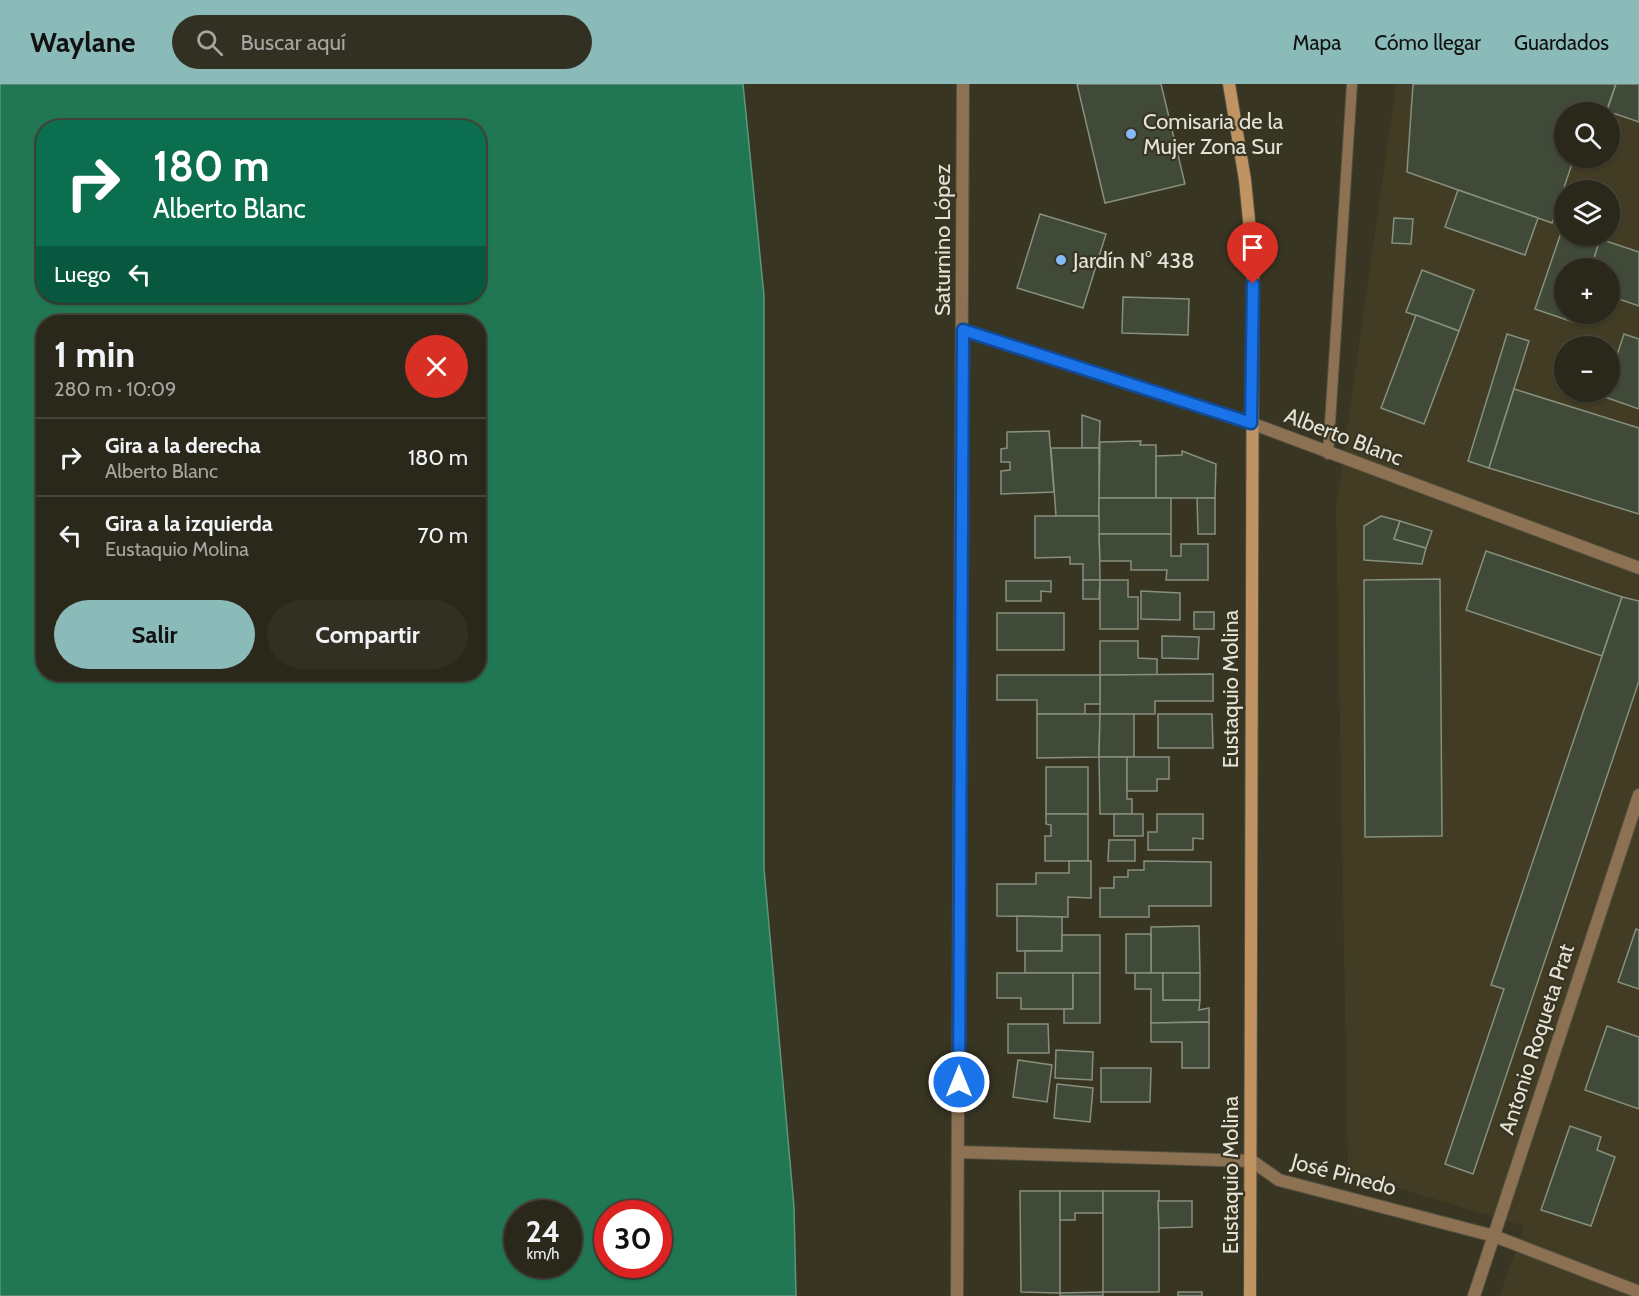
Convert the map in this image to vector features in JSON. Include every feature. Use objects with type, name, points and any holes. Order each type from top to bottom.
[{"type":"main road","name":"Eustaquio Molina","points":[[1229,84],[1245,180],[1253,261],[1250,1296]]},
{"type":"street","name":"Saturnino López","points":[[957,1296],[963,84]]},
{"type":"street","name":"Alberto Blanc","points":[[963,330],[1251,423],[1328,454],[1639,568]]},
{"type":"street","name":"Antonio Roqueta Prat","points":[[1474,1296],[1639,795]]},
{"type":"street","points":[[958,1152],[1251,1161]]},
{"type":"street","name":"José Pinedo","points":[[1251,1161],[1280,1179],[1494,1236],[1639,1292]]},
{"type":"lane","points":[[1328,454],[1352,84]]},
{"type":"shaded area","points":[[0,84],[743,84],[764,296],[764,869],[794,1207],[796,1296],[0,1296]]},
{"type":"shaded area","points":[[1396,84],[1639,84],[1639,1296],[1500,1296],[1524,1226],[1348,1173],[1336,508]]},
{"type":"building","name":"Comisaria de la Mujer Zona Sur","points":[[1077,84],[1161,84],[1185,184],[1105,203]]},
{"type":"building","points":[[1413,84],[1616,84],[1610,102],[1554,102],[1554,168],[1571,168],[1567,180],[1554,180],[1552,223],[1407,172]]},
{"type":"building","points":[[1616,84],[1639,84],[1639,122],[1620,115],[1620,102],[1610,102]]},
{"type":"building","points":[[1458,190],[1538,218],[1525,255],[1445,227]]},
{"type":"building","points":[[1040,214],[1106,234],[1083,308],[1017,288]]},
{"type":"building","points":[[1394,218],[1413,219],[1411,244],[1392,243]]},
{"type":"building","points":[[1557,246],[1598,246],[1594,258],[1554,258],[1554,316],[1535,309]]},
{"type":"building","points":[[1598,246],[1620,246],[1639,252],[1639,306],[1620,299],[1620,258],[1594,258]]},
{"type":"building","points":[[1422,270],[1474,290],[1459,331],[1406,312]]},
{"type":"building","points":[[1123,297],[1189,299],[1188,335],[1122,333]]},
{"type":"building","points":[[1416,315],[1459,331],[1424,424],[1381,408]]},
{"type":"building","points":[[1507,334],[1529,341],[1489,468],[1468,461]]},
{"type":"building","points":[[1624,334],[1639,339],[1639,409],[1619,402],[1620,346]]},
{"type":"building","points":[[1514,389],[1639,428],[1639,514],[1489,468]]},
{"type":"building","points":[[1082,415],[1100,421],[1099,448],[1082,448]]},
{"type":"building","points":[[1049,431],[1054,492],[1001,494],[1001,471],[1010,470],[1010,462],[1001,462],[1001,449],[1007,448],[1007,432]]},
{"type":"building","points":[[1141,441],[1140,445],[1156,445],[1156,498],[1099,498],[1100,442]]},
{"type":"building","points":[[1051,448],[1099,448],[1099,516],[1056,516]]},
{"type":"building","points":[[1182,451],[1216,464],[1215,498],[1156,498],[1156,456],[1182,455]]},
{"type":"building","points":[[1099,498],[1171,498],[1171,534],[1099,534]]},
{"type":"building","points":[[1197,498],[1215,498],[1215,534],[1198,534]]},
{"type":"building","points":[[1035,516],[1099,516],[1100,580],[1083,580],[1083,564],[1070,564],[1070,557],[1035,558]]},
{"type":"building","points":[[1381,516],[1400,521],[1394,539],[1426,548],[1422,564],[1364,560],[1364,526]]},
{"type":"building","points":[[1400,521],[1432,531],[1426,548],[1394,539]]},
{"type":"building","points":[[1099,534],[1171,534],[1171,556],[1181,556],[1181,544],[1208,544],[1208,580],[1166,580],[1167,570],[1131,570],[1131,561],[1100,561]]},
{"type":"building","points":[[1486,551],[1622,597],[1602,656],[1466,610]]},
{"type":"building","points":[[1440,579],[1442,836],[1365,837],[1364,580]]},
{"type":"building","points":[[1083,580],[1100,580],[1099,599],[1083,599]]},
{"type":"building","points":[[1100,580],[1128,580],[1128,597],[1138,597],[1138,629],[1100,629]]},
{"type":"building","points":[[1006,581],[1051,581],[1051,592],[1041,591],[1041,601],[1006,601]]},
{"type":"building","points":[[1141,591],[1180,593],[1180,620],[1141,619]]},
{"type":"building","points":[[1622,597],[1639,601],[1639,681],[1473,1174],[1445,1164],[1504,989],[1491,985]]},
{"type":"building","points":[[1194,612],[1214,612],[1214,629],[1194,629]]},
{"type":"building","points":[[997,613],[1064,613],[1064,650],[997,650]]},
{"type":"building","points":[[1162,636],[1199,637],[1198,659],[1162,658]]},
{"type":"building","points":[[1100,641],[1138,641],[1138,658],[1157,659],[1157,675],[1100,675]]},
{"type":"building","points":[[1213,674],[1213,701],[1155,701],[1155,714],[1100,714],[1100,675]]},
{"type":"building","points":[[997,675],[1100,675],[1100,704],[1085,704],[1085,714],[1037,714],[1037,700],[997,700]]},
{"type":"building","points":[[1037,714],[1100,714],[1099,757],[1037,758]]},
{"type":"building","points":[[1100,714],[1134,714],[1134,757],[1099,757]]},
{"type":"building","points":[[1158,714],[1212,714],[1213,748],[1158,748]]},
{"type":"building","points":[[1099,757],[1127,757],[1127,799],[1132,799],[1132,814],[1100,814]]},
{"type":"building","points":[[1127,757],[1169,757],[1169,779],[1157,779],[1157,791],[1127,791]]},
{"type":"building","points":[[1046,767],[1088,767],[1088,814],[1046,814]]},
{"type":"building","points":[[1046,814],[1088,814],[1088,861],[1045,861],[1045,836],[1051,836],[1051,825],[1046,824]]},
{"type":"building","points":[[1114,814],[1143,814],[1143,836],[1114,836]]},
{"type":"building","points":[[1157,814],[1203,814],[1203,839],[1193,838],[1193,850],[1148,850],[1148,832],[1157,832]]},
{"type":"building","points":[[1109,840],[1135,840],[1135,861],[1108,861]]},
{"type":"building","points":[[1069,861],[1091,861],[1091,898],[1068,897],[1068,917],[997,916],[997,884],[1036,884],[1036,873],[1069,873]]},
{"type":"building","points":[[1144,861],[1211,862],[1211,906],[1149,906],[1149,917],[1100,917],[1100,888],[1114,888],[1114,877],[1128,877],[1128,870],[1144,870]]},
{"type":"building","points":[[1017,916],[1062,917],[1062,951],[1017,951]]},
{"type":"building","points":[[1199,926],[1200,973],[1151,973],[1151,927]]},
{"type":"building","points":[[1636,929],[1639,930],[1639,989],[1618,982]]},
{"type":"building","points":[[1126,934],[1151,934],[1151,973],[1126,973]]},
{"type":"building","points":[[1062,935],[1100,935],[1100,973],[1025,973],[1025,951],[1062,951]]},
{"type":"building","points":[[997,973],[1073,973],[1073,1009],[1021,1009],[1021,998],[997,998]]},
{"type":"building","points":[[1073,973],[1100,973],[1100,1023],[1064,1023],[1064,1009],[1073,1009]]},
{"type":"building","points":[[1135,973],[1163,973],[1163,1000],[1200,1000],[1199,1010],[1209,1008],[1209,1022],[1151,1023],[1151,989],[1135,989]]},
{"type":"building","points":[[1163,973],[1200,973],[1200,1000],[1163,1000]]},
{"type":"building","points":[[1209,1022],[1209,1068],[1182,1068],[1182,1042],[1151,1042],[1151,1023]]},
{"type":"building","points":[[1008,1024],[1048,1024],[1049,1053],[1008,1053]]},
{"type":"building","points":[[1607,1026],[1639,1037],[1639,1109],[1585,1090]]},
{"type":"building","points":[[1056,1050],[1093,1052],[1092,1080],[1055,1078]]},
{"type":"building","points":[[1018,1060],[1052,1065],[1047,1102],[1013,1097]]},
{"type":"building","points":[[1101,1068],[1151,1068],[1150,1102],[1101,1102]]},
{"type":"building","points":[[1057,1084],[1093,1088],[1090,1122],[1054,1118]]},
{"type":"building","points":[[1570,1126],[1601,1137],[1597,1150],[1615,1157],[1591,1226],[1541,1210]]},
{"type":"building","points":[[1020,1191],[1060,1191],[1060,1293],[1021,1292]]},
{"type":"building","points":[[1060,1191],[1103,1191],[1103,1213],[1075,1213],[1075,1220],[1060,1220]]},
{"type":"building","points":[[1103,1191],[1159,1191],[1159,1292],[1103,1292]]},
{"type":"building","points":[[1158,1201],[1192,1201],[1192,1227],[1159,1228]]},
{"type":"building","points":[[1103,1292],[1103,1296],[1060,1296],[1060,1293]]},
{"type":"building","points":[[1178,1292],[1202,1292],[1202,1296],[1178,1296]]},
{"type":"place","name":"Comisaria de la Mujer Zona Sur","points":[[1131,134]]},
{"type":"place","name":"Jardín N° 438","points":[[1061,260]]},
{"type":"route","points":[[959,1082],[963,330],[1251,423],[1253,284]]}]
